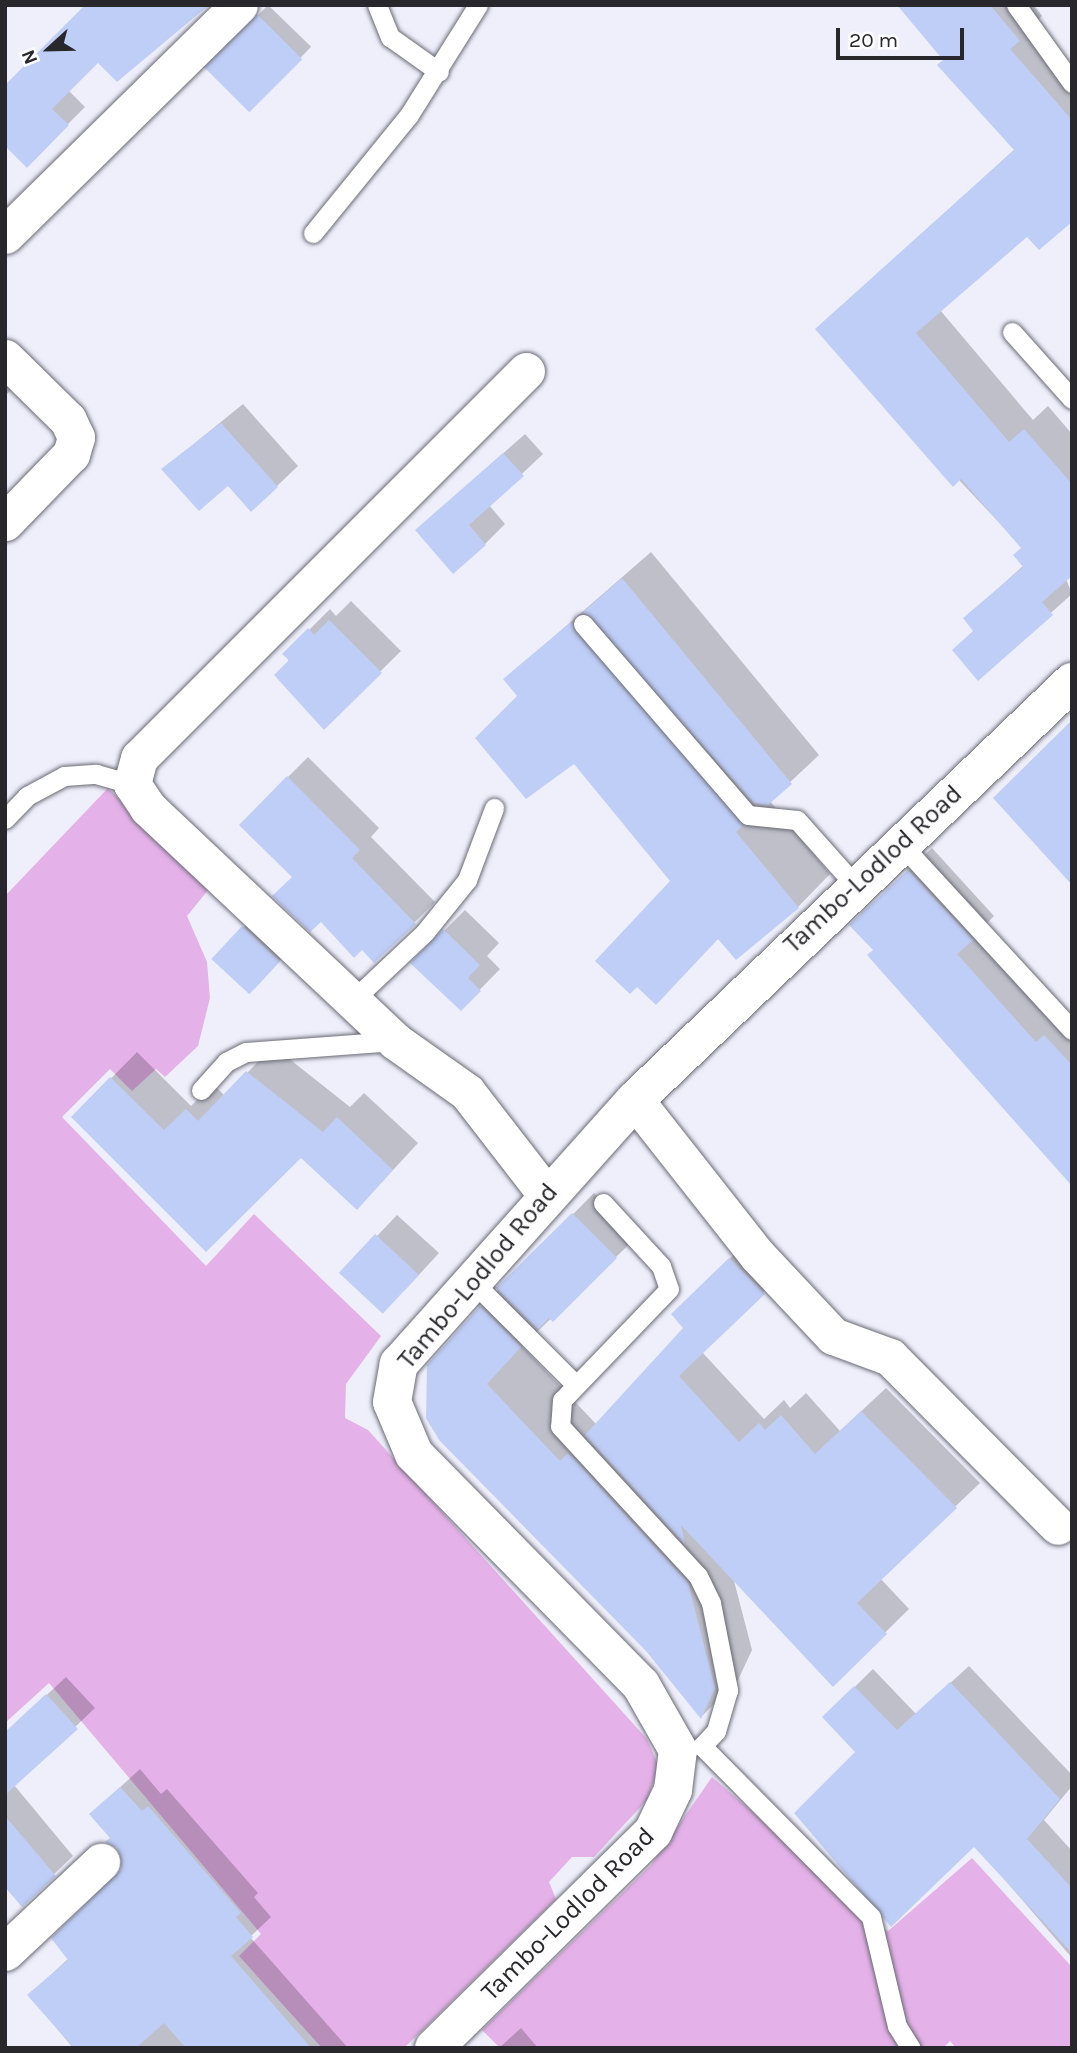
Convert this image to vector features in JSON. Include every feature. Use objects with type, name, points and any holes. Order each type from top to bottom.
[{"type":"street","points":[[5,235],[239,5]]},
{"type":"street","points":[[5,358],[68,420],[76,437],[71,454],[5,522]]},
{"type":"street","points":[[526,371],[139,758],[132,784],[148,808],[354,999],[395,1041],[467,1092],[545,1194]]},
{"type":"street","name":"Tambo-Lodlod Road","points":[[434,2048],[653,1832],[690,1748],[641,1685],[422,1464],[402,1434],[392,1402],[400,1364],[545,1194],[635,1100],[855,885],[1072,681]]},
{"type":"street","points":[[635,1100],[757,1255],[833,1336],[890,1357],[1058,1527]]},
{"type":"street","points":[[5,1952],[101,1862]]},
{"type":"lane","points":[[377,5],[390,37],[439,72]]},
{"type":"lane","points":[[313,233],[439,72],[478,5]]},
{"type":"lane","points":[[1016,5],[1072,83]]},
{"type":"lane","points":[[1012,332],[1072,399]]},
{"type":"lane","points":[[583,624],[748,815],[758,821],[797,820],[855,885]]},
{"type":"lane","points":[[5,819],[27,796],[64,776],[96,774],[132,784]]},
{"type":"lane","points":[[354,999],[425,932],[467,880],[494,808]]},
{"type":"lane","points":[[900,843],[1072,1030]]},
{"type":"lane","points":[[201,1090],[226,1062],[246,1052],[395,1041]]},
{"type":"lane","points":[[603,1203],[661,1266],[669,1289],[558,1406],[560,1426],[682,1555],[711,1603],[729,1690],[716,1731],[690,1748],[871,1917],[897,2026],[911,2048]]},
{"type":"lane","points":[[471,1280],[576,1385]]},
{"type":"shaded area","points":[[108,788],[209,889],[187,916],[207,962],[210,998],[198,1046],[165,1077],[156,1069],[132,1091],[110,1069],[62,1117],[206,1266],[254,1214],[381,1336],[346,1384],[345,1418],[368,1430],[647,1739],[659,1767],[647,1800],[594,1857],[572,1857],[549,1882],[556,1899],[404,2048],[322,2048],[239,1956],[261,1934],[49,1683],[5,1723],[5,896]]},
{"type":"shaded area","points":[[712,1777],[835,1883],[860,1918],[888,1931],[972,1858],[1072,1967],[1072,2046],[956,2048],[950,2041],[943,2048],[500,2048],[482,2030],[651,1865]]},
{"type":"building","points":[[85,5],[209,5],[117,82],[98,63],[52,109],[69,125],[27,168],[5,146],[5,85]]},
{"type":"building","points":[[897,5],[990,5],[1020,41],[1010,49],[1072,120],[1072,222],[1039,250],[1027,237],[916,333],[1009,442],[1024,429],[1072,484],[1072,576],[1042,602],[1053,615],[978,681],[952,650],[973,631],[963,618],[1023,567],[1013,555],[1021,548],[961,479],[953,487],[815,329],[1014,150],[937,65],[943,60]]},
{"type":"building","points":[[257,14],[302,59],[249,112],[204,67]]},
{"type":"building","points":[[221,423],[278,487],[251,512],[228,486],[199,511],[161,469]]},
{"type":"building","points":[[503,453],[524,476],[469,525],[486,545],[453,574],[415,530]]},
{"type":"building","points":[[622,578],[792,784],[768,805],[754,803],[583,612]]},
{"type":"building","points":[[329,620],[382,673],[324,730],[274,675],[289,660],[282,654],[308,628],[314,635]]},
{"type":"building","points":[[571,622],[743,825],[736,832],[799,908],[736,960],[718,939],[656,1005],[637,987],[630,994],[595,961],[670,881],[574,764],[526,799],[475,738],[517,696],[503,679]]},
{"type":"building","points":[[1072,720],[1072,885],[993,798]]},
{"type":"building","points":[[287,776],[360,850],[352,858],[416,924],[374,963],[362,950],[354,958],[321,922],[310,932],[272,896],[292,877],[239,825]]},
{"type":"building","points":[[908,870],[973,940],[957,954],[1036,1042],[1044,1035],[1072,1065],[1072,1186],[867,955],[873,950],[849,925]]},
{"type":"building","points":[[242,926],[280,961],[249,994],[211,959]]},
{"type":"building","points":[[443,929],[480,965],[468,978],[481,991],[461,1011],[410,963]]},
{"type":"building","points":[[246,1071],[323,1132],[337,1117],[393,1170],[357,1210],[301,1158],[206,1252],[71,1117],[110,1077],[164,1130],[186,1109],[198,1121]]},
{"type":"building","points":[[572,1213],[617,1258],[553,1322],[549,1318],[538,1329],[496,1288]]},
{"type":"building","points":[[375,1234],[419,1275],[383,1314],[339,1273]]},
{"type":"building","points":[[729,1258],[765,1294],[679,1376],[739,1442],[759,1423],[765,1430],[781,1415],[815,1454],[861,1411],[957,1508],[857,1603],[887,1634],[833,1687],[681,1525],[685,1544],[585,1435],[683,1328],[671,1314]]},
{"type":"building","points":[[480,1306],[521,1347],[487,1384],[560,1461],[568,1453],[688,1583],[715,1688],[701,1719],[646,1651],[439,1440],[426,1418],[427,1365]]},
{"type":"building","points":[[950,1682],[1060,1799],[1027,1839],[1072,1888],[1072,1953],[974,1847],[891,1927],[794,1813],[855,1752],[822,1717],[854,1686],[897,1730]]},
{"type":"building","points":[[46,1694],[78,1729],[5,1795],[5,1732]]},
{"type":"building","points":[[120,1787],[142,1811],[148,1806],[241,1913],[236,1917],[253,1937],[231,1956],[311,2048],[186,2048],[164,2023],[136,2048],[74,2048],[27,1995],[68,1960],[51,1938],[121,1869],[117,1848],[105,1842],[110,1838],[89,1814]]},
{"type":"building","points":[[5,1816],[56,1876],[22,1907],[5,1887]]}]
